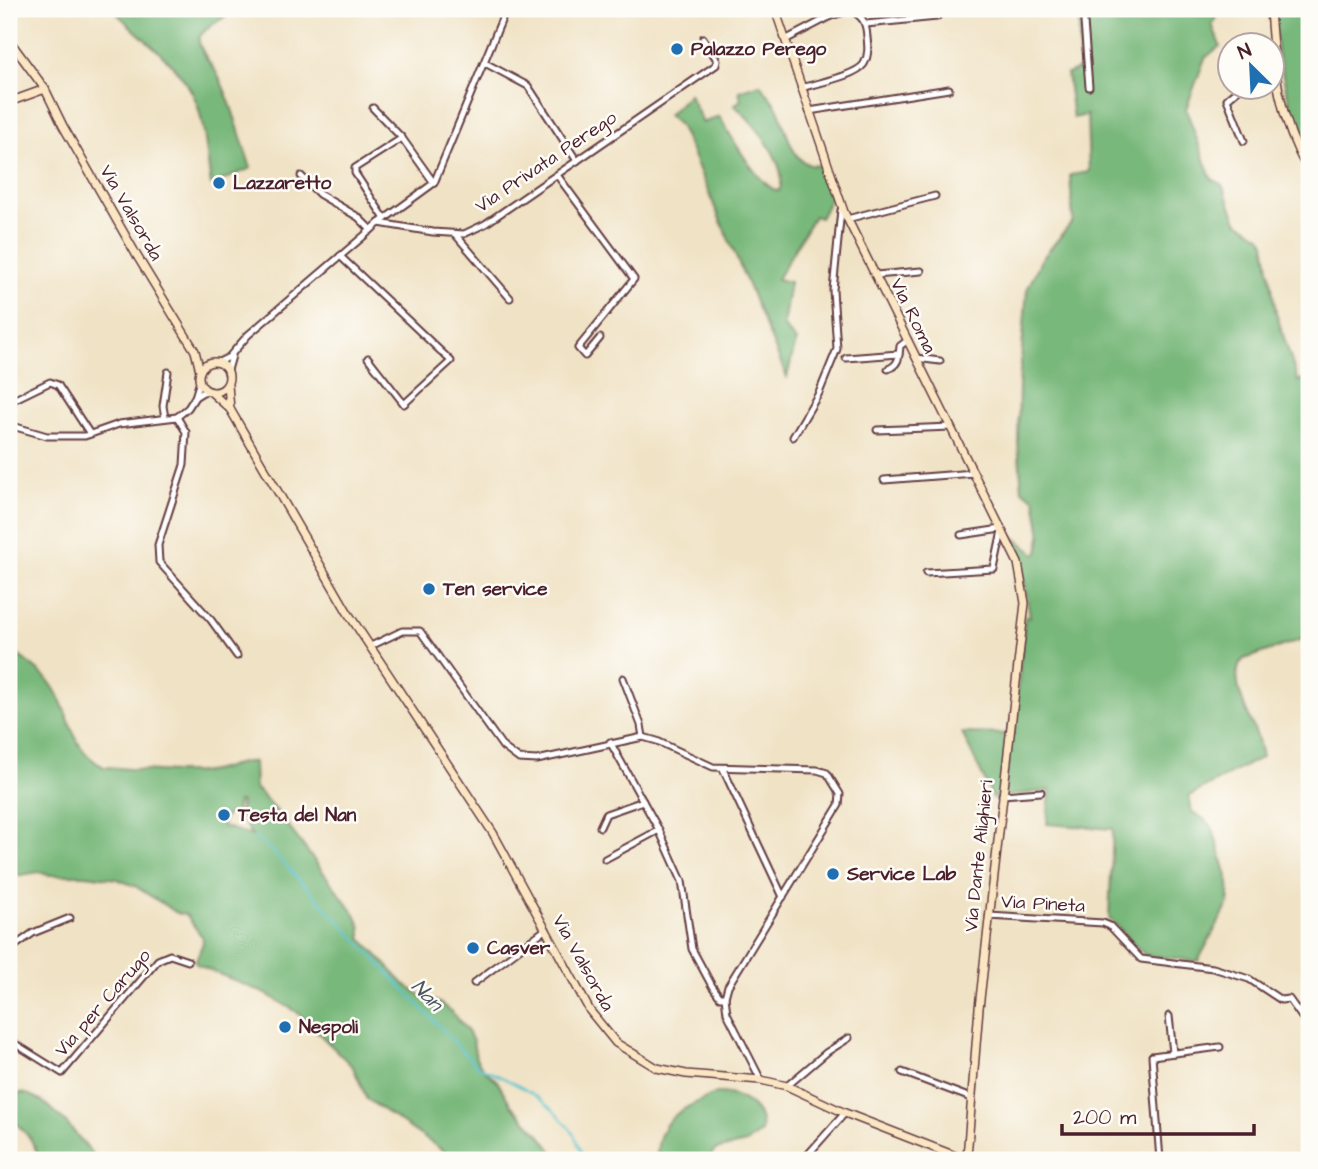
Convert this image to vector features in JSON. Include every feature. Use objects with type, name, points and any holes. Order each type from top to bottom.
[{"type":"street","points":[[195,397],[203,392],[220,391],[228,385],[228,370],[233,353],[248,335],[379,223],[434,183],[506,9]]},
{"type":"street","name":"Via Roma","points":[[775,9],[847,219],[1002,530],[1022,577]]},
{"type":"street","points":[[1083,9],[1089,87]]},
{"type":"street","points":[[1270,9],[1271,32]]},
{"type":"street","points":[[785,40],[831,16],[851,10],[862,17],[866,24],[868,52],[863,66],[849,74],[801,88]]},
{"type":"street","points":[[866,24],[937,17]]},
{"type":"street","name":"Via Privata Perego","points":[[379,223],[455,234],[464,234],[485,224],[716,65],[717,60],[703,38]]},
{"type":"street","name":"Via Valsorda","points":[[9,40],[45,89],[137,256],[195,351],[200,371]]},
{"type":"street","points":[[485,63],[528,86],[577,161]]},
{"type":"street","points":[[9,102],[45,89]]},
{"type":"street","points":[[809,111],[949,89]]},
{"type":"street","points":[[1228,102],[1244,141]]},
{"type":"street","points":[[1280,102],[1291,137],[1309,172]]},
{"type":"street","points":[[373,107],[402,138],[434,183]]},
{"type":"street","points":[[385,219],[354,171],[402,138]]},
{"type":"street","points":[[557,175],[634,279],[578,348],[585,356],[600,338]]},
{"type":"street","points":[[301,176],[319,194],[358,217],[371,230]]},
{"type":"street","points":[[847,219],[935,196]]},
{"type":"street","points":[[793,438],[819,393],[837,349],[833,290],[842,206]]},
{"type":"street","points":[[455,234],[510,298]]},
{"type":"street","points":[[340,256],[451,361],[404,404],[368,358]]},
{"type":"street","points":[[876,275],[921,271]]},
{"type":"street","points":[[888,369],[898,361],[900,346],[908,340]]},
{"type":"street","name":"Via Valsorda","points":[[195,351],[215,362]]},
{"type":"street","points":[[9,425],[47,436],[90,434],[119,424],[177,416],[188,408],[195,397],[200,371],[233,353]]},
{"type":"street","points":[[846,358],[899,354]]},
{"type":"street","points":[[916,358],[940,361]]},
{"type":"street","points":[[215,362],[228,370]]},
{"type":"street","points":[[165,418],[163,406],[168,372]]},
{"type":"street","points":[[200,381],[202,386],[211,392]]},
{"type":"street","points":[[9,402],[50,382],[58,386],[90,434]]},
{"type":"street","points":[[165,383],[173,382]]},
{"type":"street","name":"Via Valsorda","points":[[228,385],[230,409]]},
{"type":"street","name":"Via Valsorda","points":[[211,392],[230,409],[348,613],[493,833],[590,1011],[616,1043],[657,1068],[686,1074],[761,1080],[788,1086],[845,1113],[962,1158]]},
{"type":"street","points":[[177,416],[186,432],[184,465],[158,545],[159,562],[211,620],[237,656]]},
{"type":"street","points":[[877,430],[951,427]]},
{"type":"street","points":[[884,480],[974,473]]},
{"type":"street","points":[[926,573],[994,569],[1002,530],[961,535]]},
{"type":"street","name":"Via Dante Alighieri","points":[[962,1158],[968,1138],[989,916],[1025,603],[1022,577]]},
{"type":"street","points":[[371,646],[402,631],[419,631],[503,747],[519,759],[537,760],[610,742],[643,737],[723,769],[817,770],[827,773],[840,794],[839,805],[728,986],[725,997],[727,1013],[761,1080]]},
{"type":"street","points":[[624,678],[643,737]]},
{"type":"street","points":[[610,742],[659,830],[682,881],[692,949],[712,986],[720,997],[725,997]]},
{"type":"street","points":[[723,769],[783,897]]},
{"type":"street","points":[[1002,795],[1041,792]]},
{"type":"street","points":[[600,827],[606,814],[643,801]]},
{"type":"street","points":[[605,859],[659,830]]},
{"type":"street","name":"Via Pineta","points":[[989,916],[1103,923],[1110,926],[1141,959],[1213,968],[1249,979],[1281,1000],[1289,999],[1309,1027]]},
{"type":"street","points":[[9,950],[33,933],[70,918]]},
{"type":"street","points":[[474,983],[546,929]]},
{"type":"street","name":"Via per Carugo","points":[[9,1040],[62,1073],[158,960],[170,955],[188,961]]},
{"type":"street","points":[[1169,1016],[1173,1053]]},
{"type":"street","points":[[788,1086],[827,1052],[849,1038]]},
{"type":"street","points":[[1160,1160],[1152,1056],[1220,1047]]},
{"type":"street","points":[[902,1072],[971,1098]]},
{"type":"street","points":[[803,1160],[845,1113]]},
{"type":"street","points":[[962,1158],[981,1160]]},
{"type":"green space","points":[[113,9],[237,9],[205,31],[199,43],[227,95],[251,168],[211,185],[202,121],[189,87],[170,63]]},
{"type":"green space","points":[[1079,9],[1214,9],[1216,19],[1212,24],[1216,35],[1216,49],[1205,58],[1186,109],[1211,178],[1222,185],[1237,221],[1261,236],[1265,243],[1276,313],[1298,381],[1309,379],[1309,637],[1244,659],[1239,666],[1238,685],[1262,757],[1189,796],[1192,812],[1204,819],[1213,829],[1229,883],[1229,903],[1198,961],[1145,955],[1109,918],[1113,829],[1047,824],[1050,790],[993,798],[962,733],[1013,734],[1025,616],[1030,617],[1021,562],[1006,531],[1035,554],[1038,553],[1041,536],[1035,499],[1022,490],[1018,443],[1019,385],[1027,290],[1041,260],[1073,221],[1070,175],[1089,172],[1087,115],[1073,118],[1067,74],[1079,69]]},
{"type":"green space","points":[[1273,9],[1309,9],[1309,142],[1302,142],[1298,137],[1286,88],[1286,32],[1275,32]]},
{"type":"green space","points":[[760,84],[777,107],[796,153],[809,165],[818,165],[832,196],[820,218],[814,216],[777,279],[790,282],[783,326],[796,341],[787,377],[689,146],[679,125],[668,115],[689,94],[703,123],[719,116],[754,171],[771,188],[779,191],[780,169],[775,157],[760,133],[734,105],[741,100],[739,91]]},
{"type":"green space","points":[[9,648],[37,669],[51,684],[77,741],[92,759],[104,767],[193,772],[254,762],[255,788],[275,809],[355,914],[361,928],[361,938],[403,983],[426,999],[438,1002],[451,1011],[467,1030],[473,1041],[476,1058],[483,1069],[497,1081],[511,1105],[541,1136],[559,1160],[457,1160],[367,1099],[353,1067],[297,1012],[266,994],[198,965],[195,962],[203,943],[202,937],[186,915],[177,913],[135,886],[117,879],[86,875],[48,875],[39,872],[15,876],[9,871],[9,814],[12,803],[9,786]],"holes":[[[238,802],[241,802],[241,817],[253,836],[222,826],[224,818],[236,812]]]},
{"type":"green space","points":[[717,1093],[733,1095],[755,1109],[761,1123],[761,1132],[746,1143],[715,1150],[707,1160],[657,1160],[658,1145],[666,1124],[682,1110]]},
{"type":"green space","points":[[9,1094],[32,1096],[53,1110],[97,1160],[41,1160],[30,1138],[9,1115]]},
{"type":"waterway","name":"Nan","points":[[254,837],[269,848],[477,1066],[528,1091],[551,1108],[573,1133],[584,1160]]},
{"type":"place","name":"Palazzo Perego","points":[[677,49]]},
{"type":"place","name":"Lazzaretto","points":[[219,183]]},
{"type":"place","name":"Ten service","points":[[429,589]]},
{"type":"place","name":"Testa del Nan","points":[[224,815]]},
{"type":"place","name":"Service Lab","points":[[833,874]]},
{"type":"place","name":"Casver","points":[[473,948]]},
{"type":"place","name":"Nespoli","points":[[285,1027]]}]
